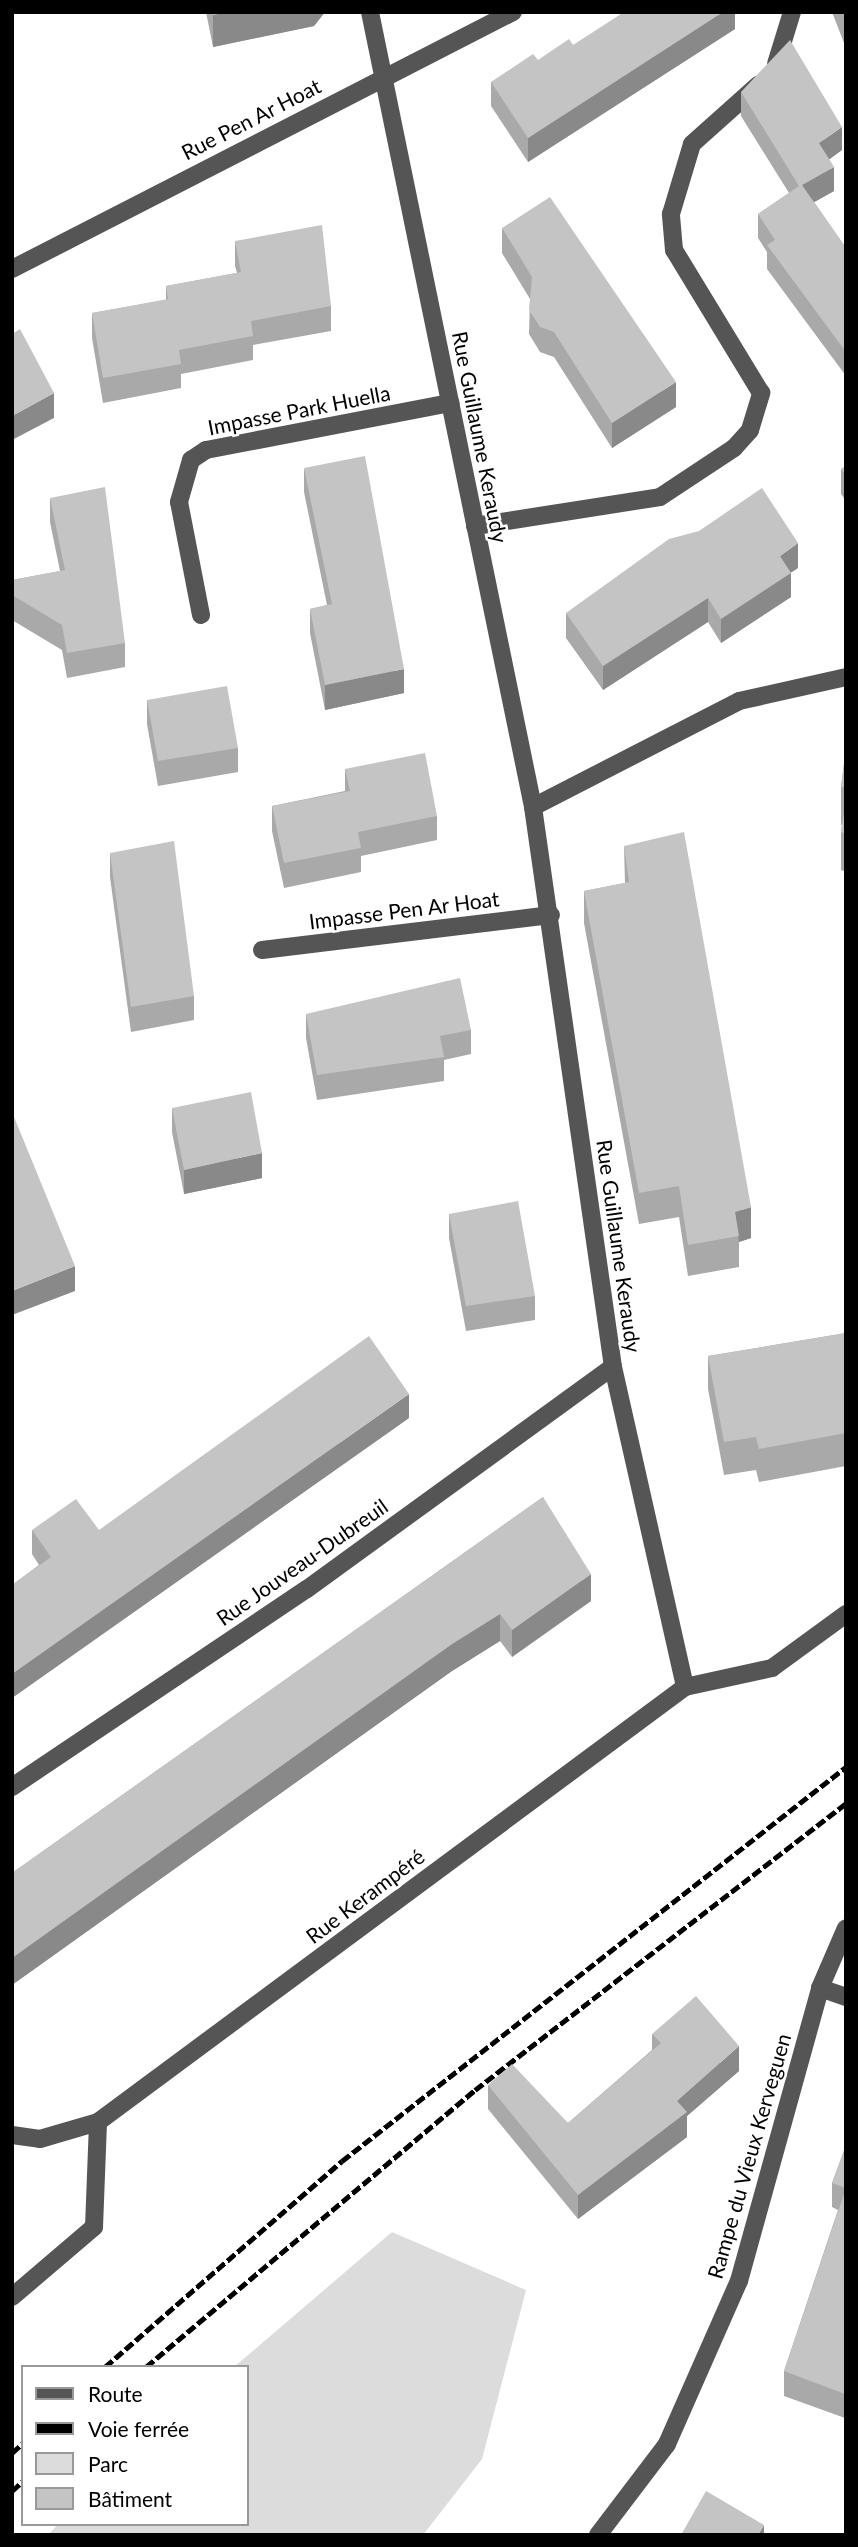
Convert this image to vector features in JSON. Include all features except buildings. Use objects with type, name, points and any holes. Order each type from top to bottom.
[{"type":"street","name":"Rue Guillaume Keraudy","points":[[370,12],[533,807],[551,915],[613,1367],[685,1687]]},
{"type":"street","name":"Rue Pen Ar Hoat","points":[[12,269],[382,76],[513,12]]},
{"type":"street","points":[[475,526],[660,497],[734,449],[750,430],[761,393],[674,250],[671,214],[691,144],[765,80],[782,54],[792,12]]},
{"type":"street","name":"Impasse Park Huella","points":[[201,615],[179,502],[191,460],[206,450],[451,403]]},
{"type":"street","points":[[533,807],[739,701],[846,677]]},
{"type":"street","name":"Impasse Pen Ar Hoat","points":[[262,950],[551,915]]},
{"type":"street","name":"Rue Jouveau-Dubreuil","points":[[12,1787],[307,1589],[613,1367]]},
{"type":"street","name":"Rue Kerampéré","points":[[98,2122],[685,1687],[772,1668],[846,1614]]},
{"type":"street","name":"Rampe du Vieux Kerveguen","points":[[597,2535],[667,2444],[739,2281],[820,1988],[846,1928]]},
{"type":"street","points":[[820,1988],[846,1997]]},
{"type":"street","points":[[12,2135],[40,2139],[98,2122],[94,2227],[12,2297]]},
{"type":"green space","points":[[392,2232],[526,2290],[482,2459],[423,2535],[48,2535],[56,2526],[248,2526],[248,2365],[236,2365]]},
{"type":"railway","points":[[107,2365],[342,2161],[846,1767]]},
{"type":"railway","points":[[148,2365],[475,2090],[846,1803]]},
{"type":"railway","points":[[12,2453],[21,2445]]},
{"type":"railway","points":[[12,2491],[21,2483]]}]
